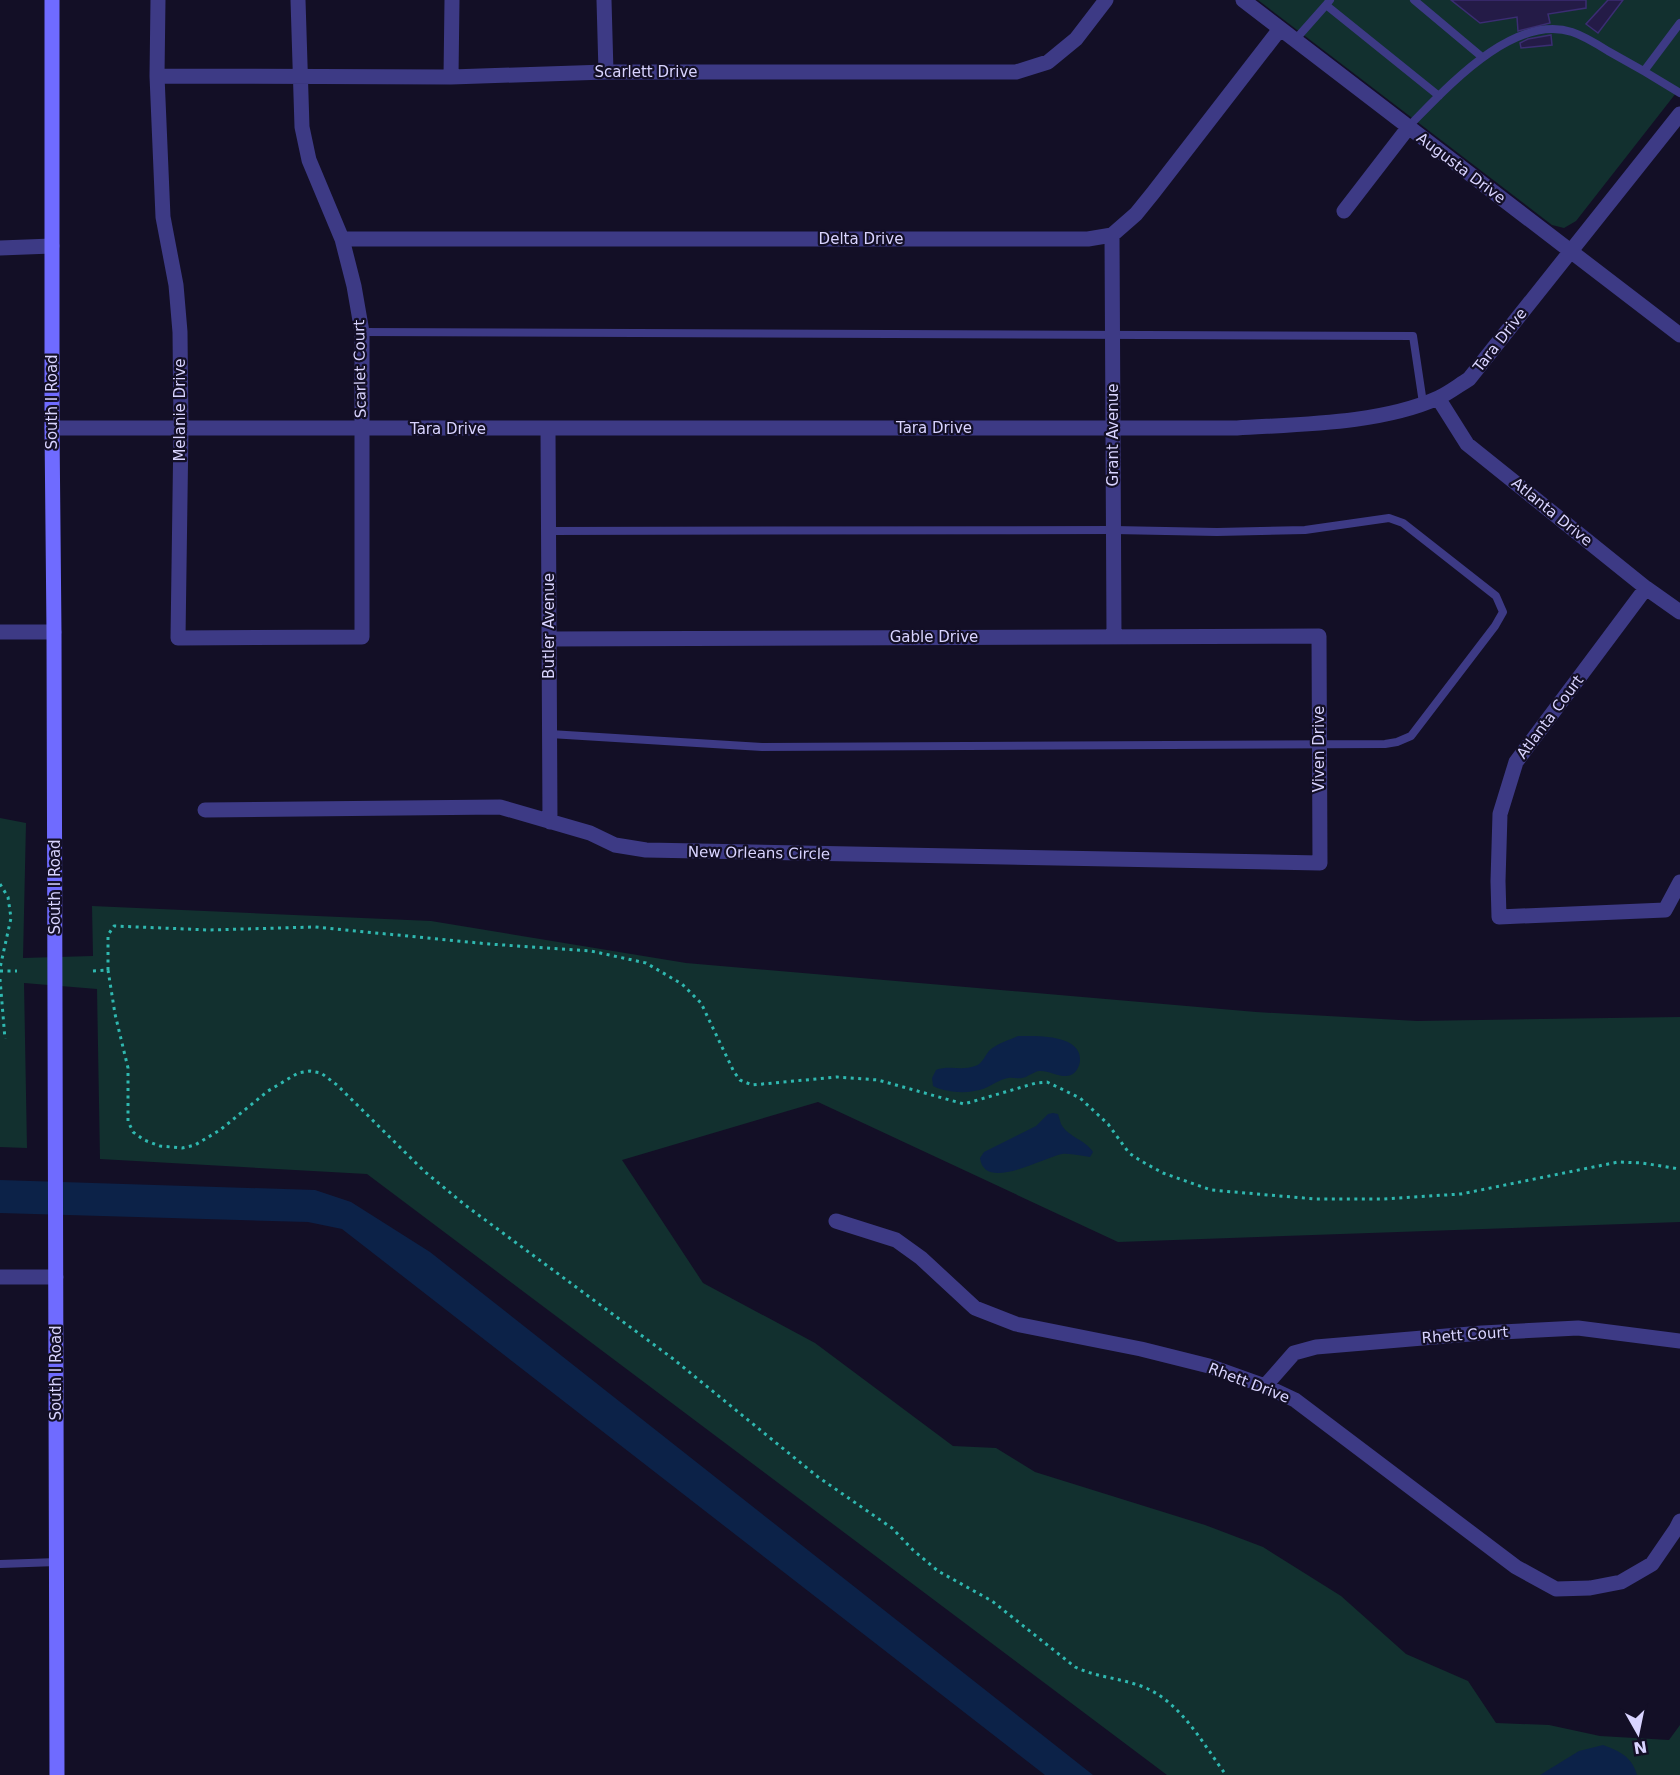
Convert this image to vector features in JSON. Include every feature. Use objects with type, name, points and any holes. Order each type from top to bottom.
[{"type":"main road","name":"South I Road","points":[[52,0],[57,1775]]},
{"type":"street","name":"Melanie Drive","points":[[158,0],[157,76],[163,217],[176,285],[180,332],[178,638],[362,637]]},
{"type":"street","name":"Scarlet Court","points":[[298,0],[302,127],[309,160],[342,239],[354,286],[362,332],[362,637]]},
{"type":"street","points":[[451,76],[452,0]]},
{"type":"street","points":[[604,0],[606,72]]},
{"type":"street","name":"Scarlett Drive","points":[[157,76],[451,76],[606,72],[1016,72],[1048,62],[1076,39],[1106,0]]},
{"type":"street","name":"Augusta Drive","points":[[1243,0],[1680,335]]},
{"type":"street","points":[[1112,235],[1136,214],[1280,29]]},
{"type":"street","name":"Tara Drive","points":[[52,428],[1237,428],[1311,423],[1389,414],[1431,400],[1469,379],[1680,114]]},
{"type":"street","points":[[1344,210],[1408,128]]},
{"type":"street","name":"Delta Drive","points":[[342,239],[1088,239],[1112,235]]},
{"type":"street","name":"Grant Avenue","points":[[1112,235],[1114,636]]},
{"type":"street","points":[[0,248],[52,246]]},
{"type":"street","name":"Atlanta Drive","points":[[1431,400],[1467,444],[1646,588],[1680,612]]},
{"type":"street","name":"Butler Avenue","points":[[548,429],[550,822]]},
{"type":"street","name":"Atlanta Court","points":[[1646,588],[1516,762],[1500,814],[1499,917],[1665,910],[1680,882]]},
{"type":"street","points":[[0,632],[54,632]]},
{"type":"street","name":"Gable Drive","points":[[549,639],[1319,636]]},
{"type":"street","name":"Viven Drive","points":[[1319,636],[1320,863]]},
{"type":"street","name":"New Orleans Circle","points":[[205,810],[500,807],[590,833],[615,845],[646,850],[1320,863]]},
{"type":"street","name":"Rhett Drive","points":[[836,1221],[896,1240],[921,1258],[975,1308],[1016,1324],[1141,1349],[1209,1366],[1265,1386],[1295,1400],[1516,1567],[1556,1589],[1590,1588],[1621,1582],[1652,1564],[1680,1521]]},
{"type":"street","points":[[0,1277],[56,1277]]},
{"type":"street","name":"Rhett Court","points":[[1265,1386],[1294,1353],[1316,1347],[1482,1333],[1578,1328],[1680,1341]]},
{"type":"lane","points":[[1414,0],[1482,57]]},
{"type":"lane","points":[[1295,40],[1328,3],[1439,96]]},
{"type":"lane","points":[[1644,71],[1680,23]]},
{"type":"lane","points":[[1408,128],[1482,57],[1519,35],[1551,30],[1570,31],[1680,93]]},
{"type":"lane","points":[[362,332],[1413,336],[1431,400]]},
{"type":"lane","points":[[549,531],[1114,530],[1217,532],[1305,530],[1389,518],[1403,523],[1496,596],[1503,612],[1495,626],[1411,736],[1385,744],[762,747],[550,734]]},
{"type":"lane","points":[[0,1564],[57,1562]]},
{"type":"path","points":[[0,885],[8,897],[10,918],[0,970],[16,971]]},
{"type":"path","points":[[1226,1775],[1184,1717],[1159,1696],[1142,1686],[1087,1673],[1075,1667],[992,1601],[938,1571],[892,1528],[818,1477],[672,1358],[465,1205],[424,1170],[337,1085],[321,1073],[310,1071],[298,1073],[268,1091],[220,1130],[195,1145],[182,1148],[160,1146],[133,1132],[128,1121],[128,1068],[115,1014],[108,970],[108,935],[114,926],[209,930],[315,927],[489,944],[591,951],[646,963],[682,984],[701,1003],[740,1080],[753,1085],[837,1077],[878,1080],[964,1104],[1047,1082],[1080,1098],[1108,1125],[1129,1153],[1141,1161],[1163,1173],[1211,1190],[1315,1199],[1383,1199],[1461,1194],[1618,1162],[1680,1169]]},
{"type":"path","points":[[93,971],[108,970]]},
{"type":"path","points":[[0,979],[5,1039]]},
{"type":"green space","points":[[1258,0],[1680,0],[1680,88],[1576,221],[1564,228],[1552,225]]},
{"type":"green space","points":[[0,818],[26,823],[23,958],[93,956],[92,906],[431,921],[686,963],[1256,1012],[1417,1021],[1680,1017],[1680,1222],[1118,1242],[818,1102],[622,1160],[703,1283],[815,1343],[953,1446],[996,1448],[1035,1472],[1205,1525],[1263,1547],[1341,1596],[1406,1654],[1468,1681],[1496,1723],[1549,1725],[1600,1736],[1669,1740],[1680,1725],[1680,1775],[1167,1775],[367,1174],[100,1159],[97,989],[24,983],[27,1148],[0,1147]]},
{"type":"water","points":[[1018,1036],[1056,1038],[1066,1041],[1078,1052],[1080,1060],[1077,1069],[1073,1074],[1067,1076],[1039,1071],[1022,1078],[1005,1079],[971,1092],[951,1091],[933,1086],[932,1078],[936,1070],[978,1065],[991,1049]]},
{"type":"water","points":[[1048,1114],[1058,1114],[1061,1124],[1068,1132],[1090,1148],[1093,1152],[1090,1157],[1062,1154],[1002,1173],[984,1168],[980,1158],[984,1152],[1036,1126]]},
{"type":"water","points":[[0,1180],[315,1190],[351,1202],[430,1252],[1093,1775],[1045,1775],[342,1229],[308,1222],[0,1213]]},
{"type":"water","points":[[1603,1745],[1629,1759],[1637,1775],[1540,1775],[1579,1751]]},
{"type":"building","points":[[1451,0],[1586,0],[1586,8],[1548,14],[1550,23],[1518,31],[1517,17],[1480,23]]},
{"type":"building","points":[[1608,0],[1623,0],[1598,33],[1586,24]]},
{"type":"building","points":[[1551,35],[1552,45],[1521,48],[1520,43],[1528,39]]}]
